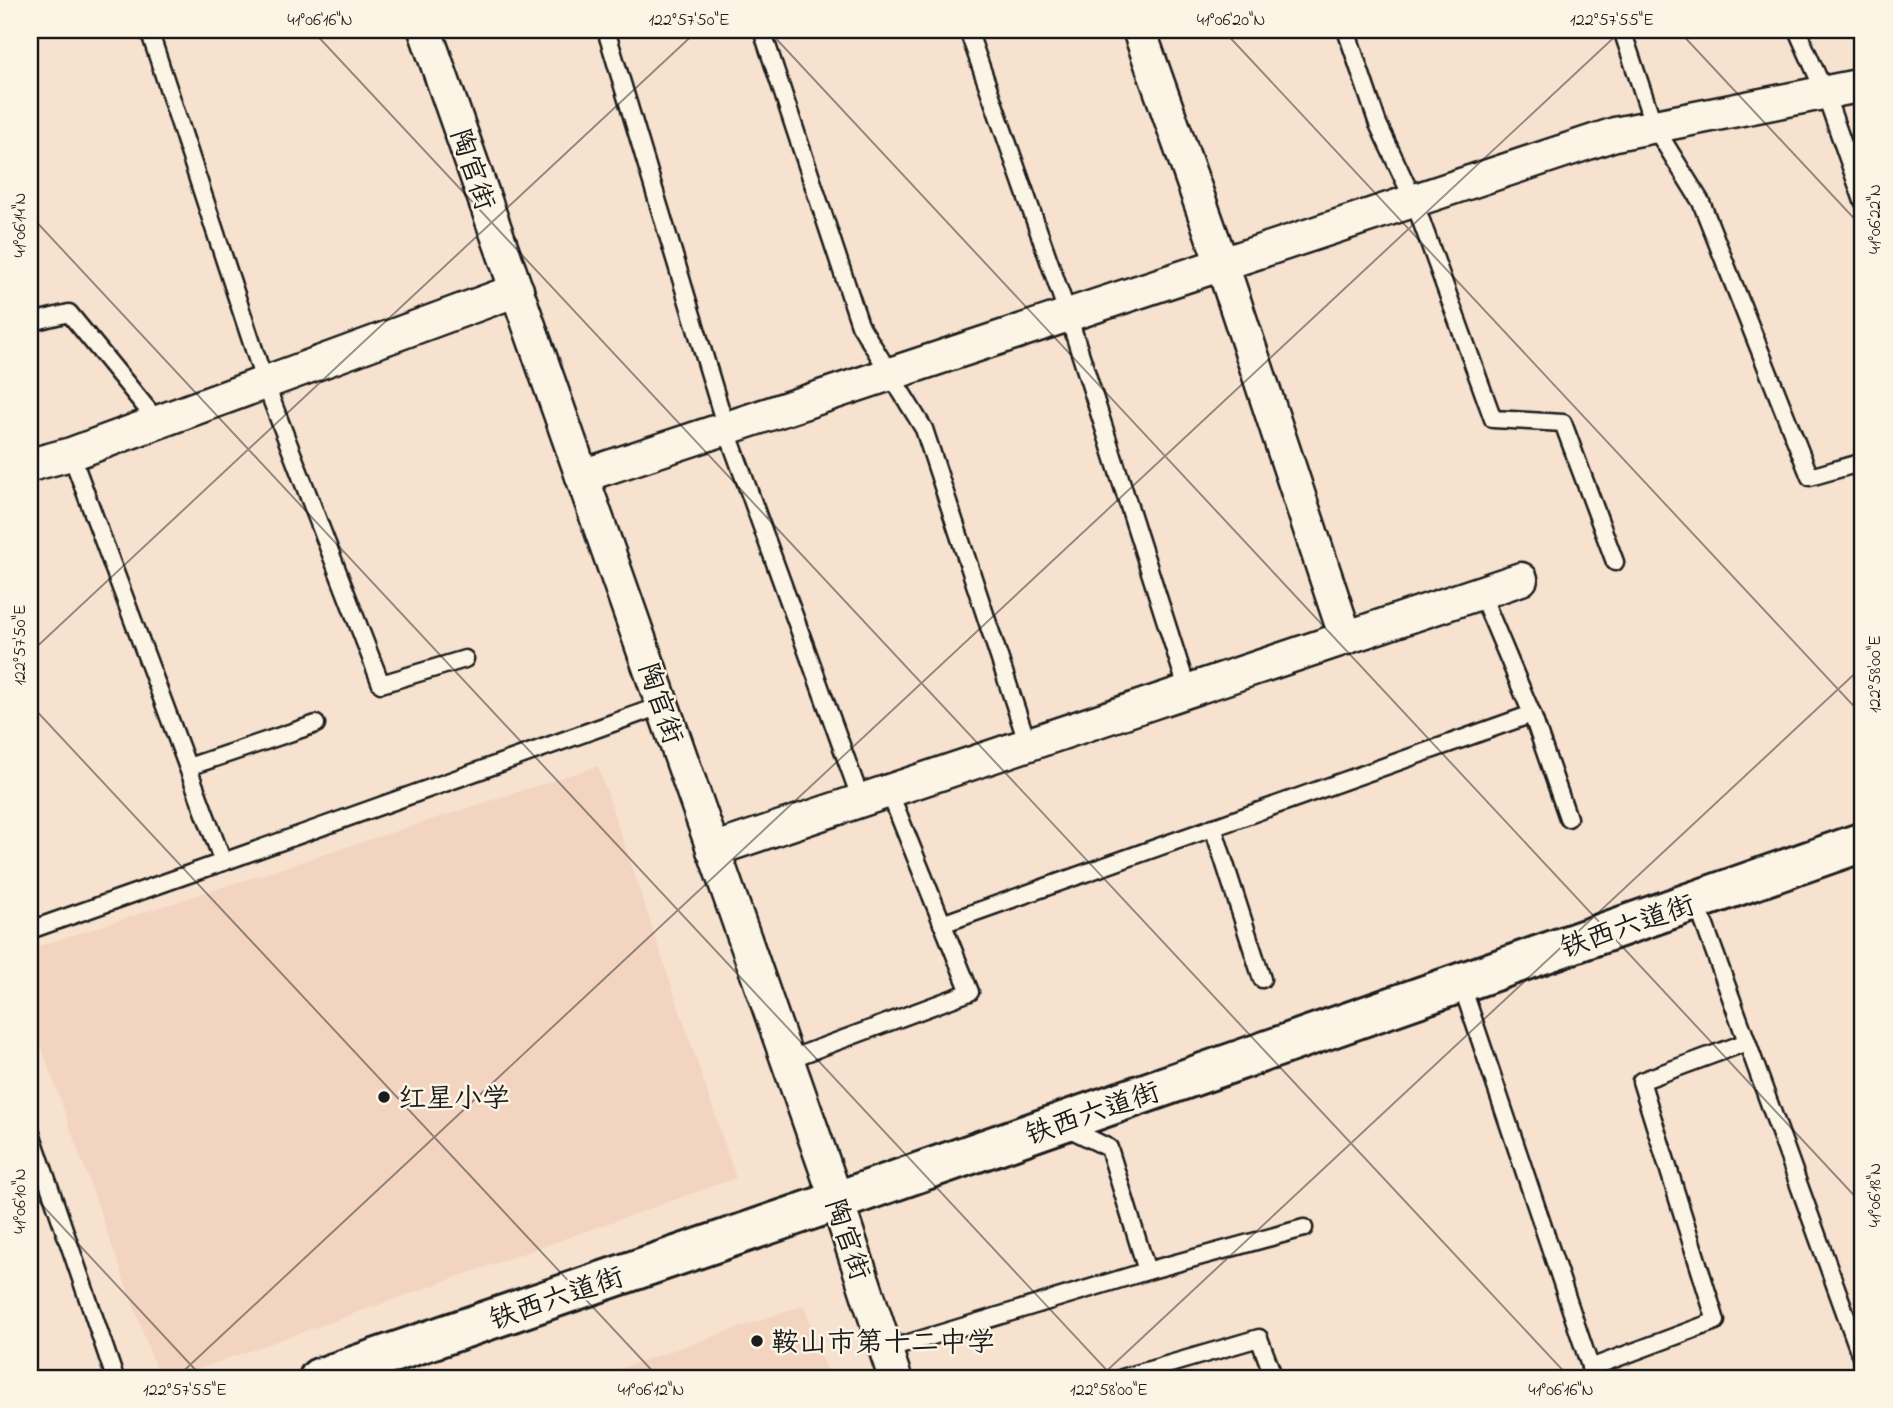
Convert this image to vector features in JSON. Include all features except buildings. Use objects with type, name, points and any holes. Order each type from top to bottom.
[{"type":"main road","name":"铁西六道街","points":[[319,1378],[837,1201],[1863,842]]},
{"type":"street","name":"陶官街","points":[[425,30],[837,1201],[891,1364]]},
{"type":"street","points":[[1139,30],[1222,264],[1346,638]]},
{"type":"street","points":[[582,476],[1615,134],[1863,85]]},
{"type":"street","points":[[30,465],[71,454],[516,290]]},
{"type":"street","points":[[713,850],[1521,579]]},
{"type":"lane","points":[[149,30],[265,383],[381,684],[465,659]]},
{"type":"lane","points":[[606,30],[726,428],[875,796],[942,924],[970,992],[787,1060]]},
{"type":"lane","points":[[762,30],[860,325],[924,429],[1028,745]]},
{"type":"lane","points":[[968,30],[1068,315],[1188,691]]},
{"type":"lane","points":[[1346,30],[1378,124],[1414,201],[1493,419],[1563,423],[1615,562]]},
{"type":"lane","points":[[1622,30],[1654,126],[1702,202],[1810,477],[1863,462]]},
{"type":"lane","points":[[1797,30],[1825,93],[1863,201]]},
{"type":"lane","points":[[30,316],[32,322],[69,313],[158,422]]},
{"type":"lane","points":[[71,454],[223,862]]},
{"type":"lane","points":[[1480,593],[1532,714],[1568,818]]},
{"type":"lane","points":[[30,930],[663,705]]},
{"type":"lane","points":[[942,924],[1532,714]]},
{"type":"lane","points":[[188,767],[316,724]]},
{"type":"lane","points":[[1213,827],[1262,979]]},
{"type":"lane","points":[[1696,901],[1863,1362]]},
{"type":"lane","points":[[1461,983],[1592,1373],[1716,1321],[1641,1081],[1747,1042]]},
{"type":"lane","points":[[1059,1123],[1110,1148],[1147,1271]]},
{"type":"lane","points":[[30,1130],[116,1378]]},
{"type":"lane","points":[[891,1364],[1147,1271],[1304,1228]]},
{"type":"lane","points":[[1122,1378],[1259,1338],[1274,1378]]},
{"type":"shaded area","name":"红星小学","points":[[598,766],[736,1178],[173,1378],[159,1378],[30,1015],[30,949]]},
{"type":"shaded area","name":"鞍山市第十二中学","points":[[804,1305],[829,1378],[593,1378]]},
{"type":"place","name":"红星小学","points":[[384,1097]]},
{"type":"place","name":"鞍山市第十二中学","points":[[757,1341]]}]
